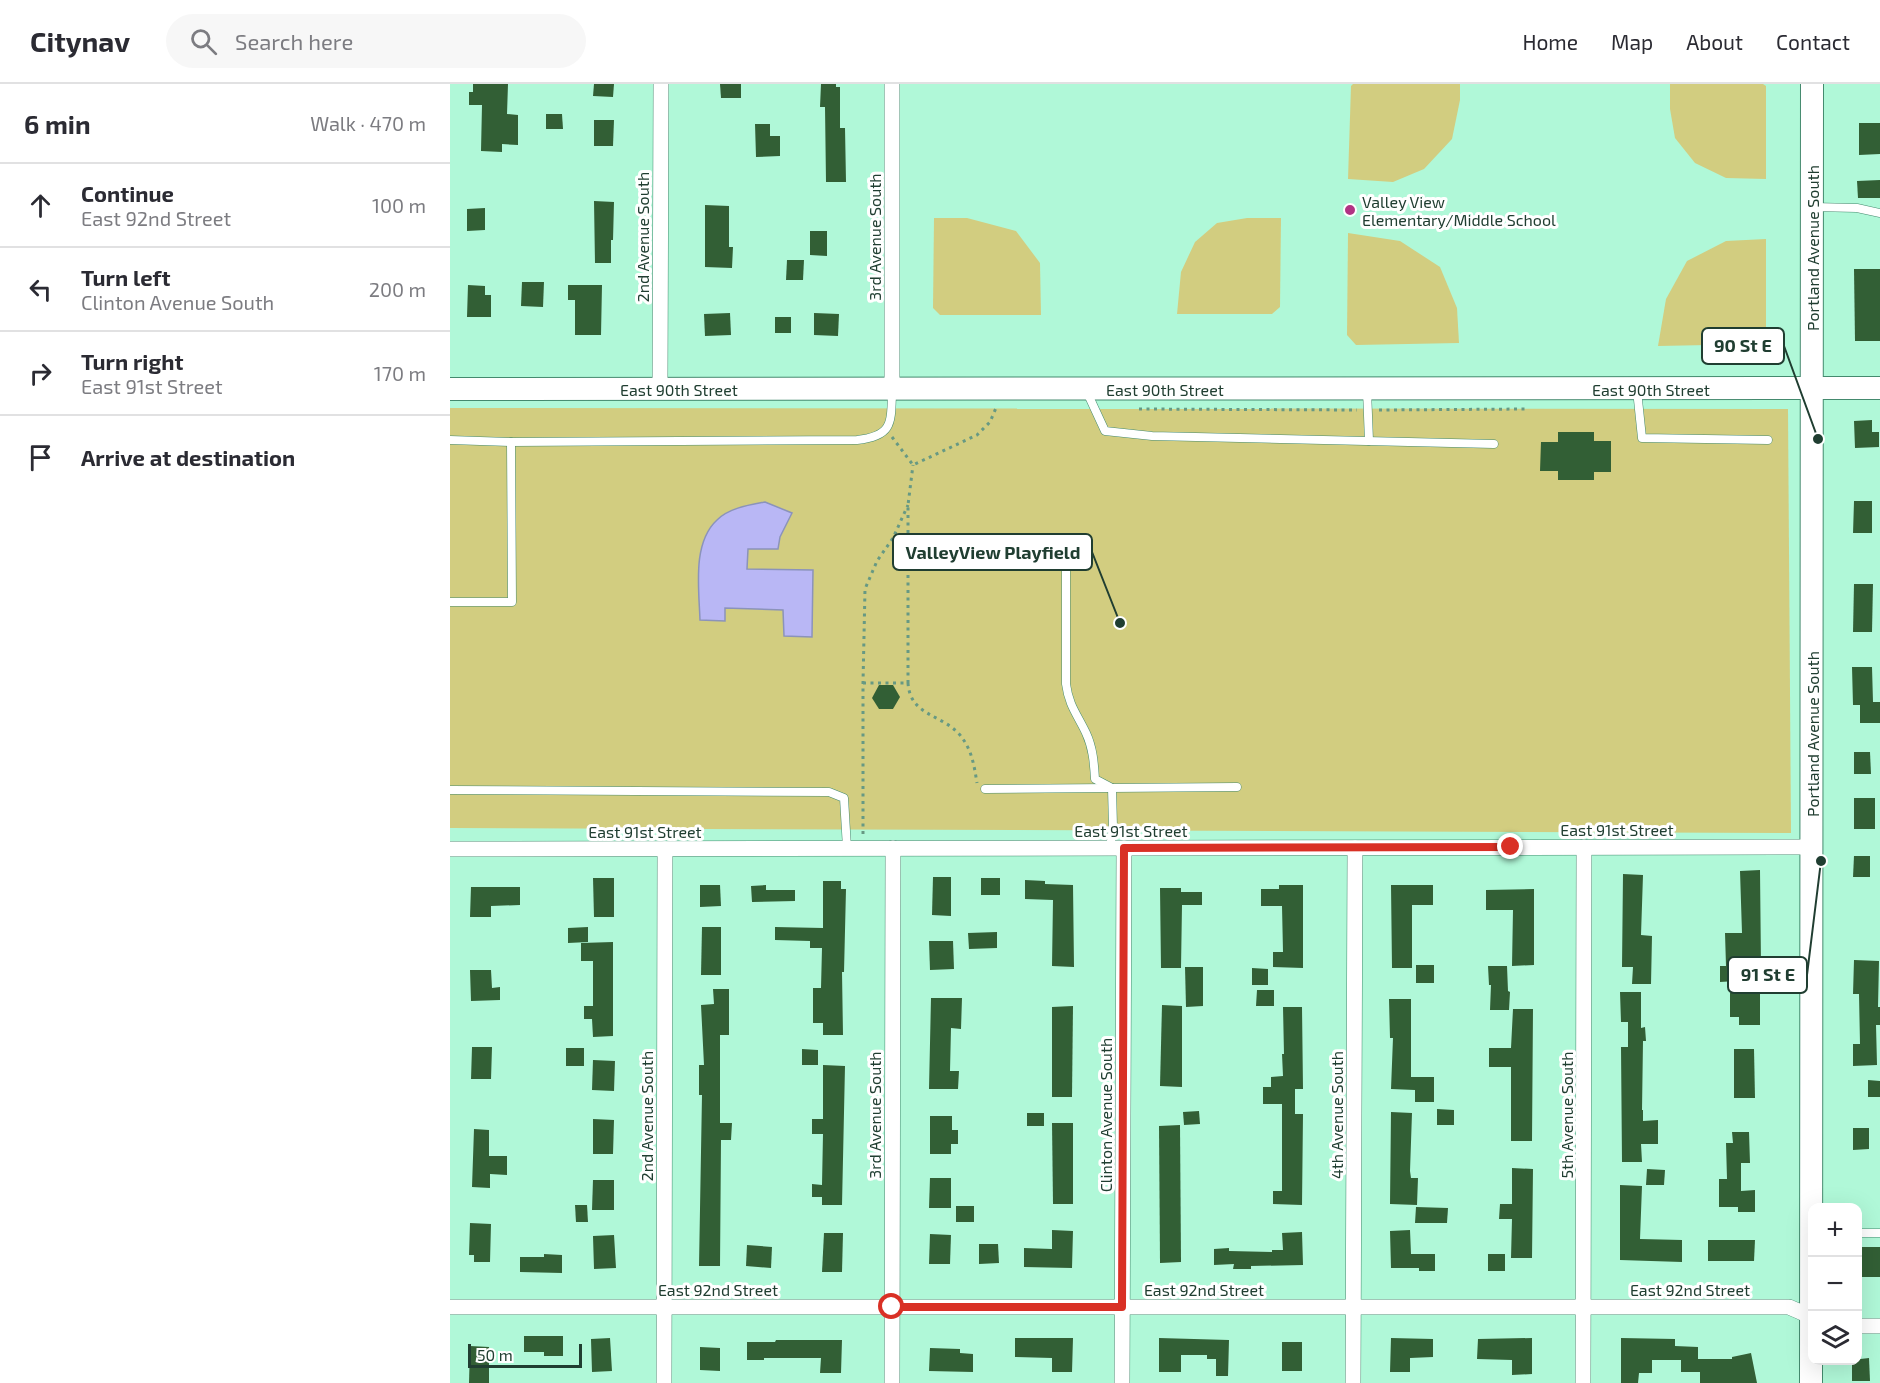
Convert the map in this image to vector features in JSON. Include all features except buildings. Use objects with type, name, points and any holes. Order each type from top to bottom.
[{"type":"street","name":"2nd Avenue South","points":[[660,389],[661,84]]},
{"type":"street","name":"3rd Avenue South","points":[[892,84],[892,389]]},
{"type":"street","name":"Portland Avenue South","points":[[1812,84],[1812,1203]]},
{"type":"street","name":"East 90th Street","points":[[450,389],[1086,389],[1367,399],[1637,389],[1880,388]]},
{"type":"street","name":"5th Avenue South","points":[[1583,1383],[1584,847]]},
{"type":"street","name":"East 91st Street","points":[[450,849],[1812,847]]},
{"type":"street","name":"3rd Avenue South","points":[[892,1383],[893,848]]},
{"type":"street","name":"Clinton Avenue South","points":[[1117,848],[1122,1383]]},
{"type":"street","name":"4th Avenue South","points":[[1353,1383],[1355,848]]},
{"type":"street","name":"2nd Avenue South","points":[[663,1383],[665,849]]},
{"type":"street","name":"Portland Avenue South","points":[[1812,1257],[1812,1311]]},
{"type":"street","name":"East 92nd Street","points":[[450,1307],[1789,1307],[1808,1314]]},
{"type":"street","points":[[1862,1326],[1880,1326]]},
{"type":"street","name":"Portland Avenue South","points":[[1811,1365],[1811,1383]]},
{"type":"lane","points":[[1812,207],[1857,208],[1880,213]]},
{"type":"lane","points":[[450,440],[511,442],[857,440],[872,438],[887,429],[891,420],[892,389]]},
{"type":"lane","points":[[1086,389],[1105,431],[1152,436],[1494,444]]},
{"type":"lane","points":[[1637,389],[1642,438],[1768,440]]},
{"type":"lane","points":[[1367,399],[1369,441]]},
{"type":"lane","points":[[450,602],[512,602],[511,442]]},
{"type":"lane","points":[[1066,549],[1066,684],[1069,702],[1087,734],[1093,754],[1095,779],[1112,788]]},
{"type":"lane","points":[[985,789],[1237,787]]},
{"type":"lane","points":[[1112,788],[1113,826],[1117,848]]},
{"type":"lane","points":[[450,790],[829,792],[844,798],[847,848]]},
{"type":"lane","points":[[1862,1233],[1880,1233]]},
{"type":"path","points":[[1130,409],[1367,399]]},
{"type":"path","points":[[913,465],[977,435],[990,422],[996,408]]},
{"type":"path","points":[[887,429],[913,465],[908,506],[908,683],[912,700],[923,711],[959,734],[974,758],[978,786],[985,789]]},
{"type":"path","points":[[864,848],[865,590],[877,561],[893,538],[908,506]]},
{"type":"path","points":[[863,683],[908,683]]},
{"type":"shaded area","points":[[1353,84],[1460,84],[1460,100],[1452,139],[1424,169],[1393,182],[1348,179],[1351,86]]},
{"type":"shaded area","points":[[1670,84],[1763,84],[1766,86],[1766,179],[1726,178],[1695,163],[1675,138],[1670,109]]},
{"type":"shaded area","points":[[934,218],[967,218],[1016,231],[1040,263],[1041,315],[940,315],[933,308]]},
{"type":"shaded area","points":[[1247,218],[1281,218],[1280,307],[1272,314],[1177,314],[1181,272],[1195,242],[1217,223]]},
{"type":"shaded area","points":[[1348,233],[1400,241],[1440,267],[1457,308],[1459,343],[1356,345],[1347,335]]},
{"type":"shaded area","points":[[1766,239],[1766,336],[1759,344],[1658,346],[1666,299],[1687,261],[1726,241]]},
{"type":"shaded area","points":[[450,408],[1788,409],[1791,833],[450,828]]},
{"type":"water","points":[[765,502],[792,513],[780,537],[778,549],[748,549],[747,569],[813,570],[812,637],[784,636],[783,610],[725,608],[725,621],[700,620],[698,581],[700,554],[709,530],[727,513]]},
{"type":"place","name":"Valley View Elementary/Middle School","points":[[1350,210]]},
{"type":"place","name":"90 St E","points":[[1818,439]]},
{"type":"place","name":"ValleyView Playfield","points":[[1120,623]]},
{"type":"place","name":"91 St E","points":[[1821,861]]},
{"type":"route","points":[[892,1307],[1122,1307],[1124,848],[1511,847]]}]
